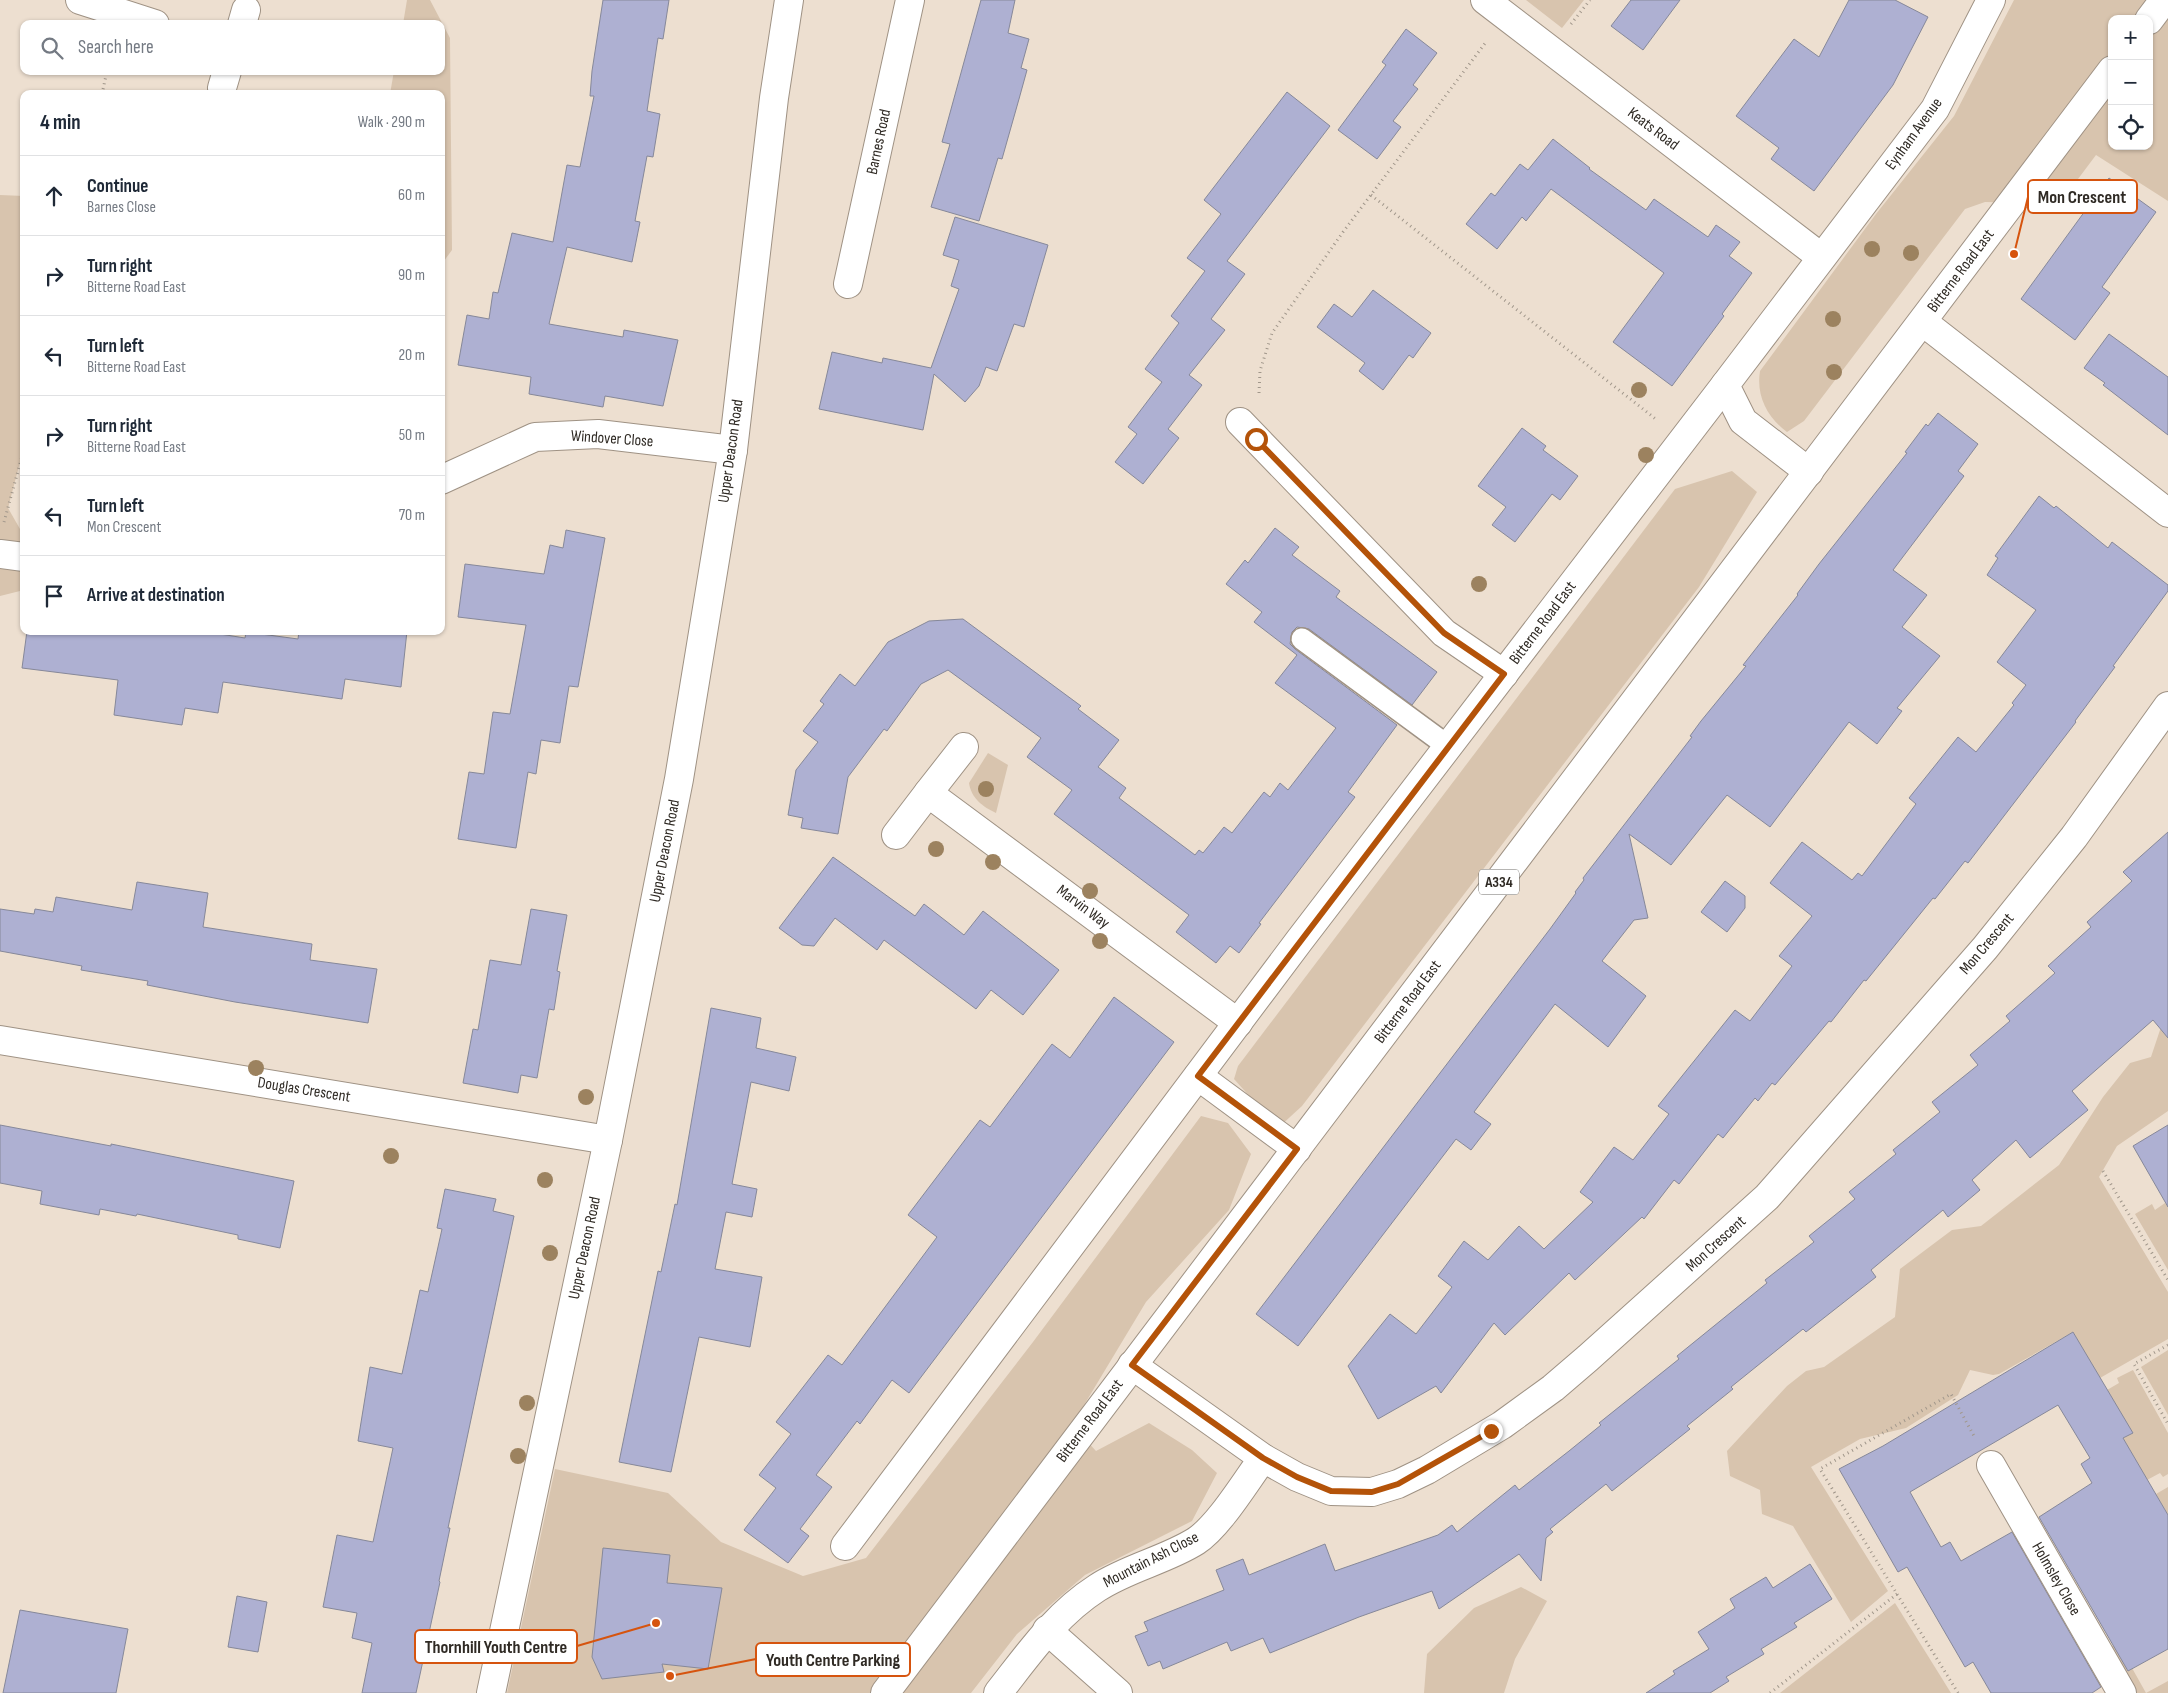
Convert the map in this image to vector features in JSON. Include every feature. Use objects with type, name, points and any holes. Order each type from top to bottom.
[{"type":"street","points":[[80,0],[142,20]]},
{"type":"street","name":"Upper Deacon Road","points":[[491,1693],[608,1140],[679,779],[732,450],[774,98],[789,0]]},
{"type":"street","name":"Barnes Road","points":[[848,284],[910,0]]},
{"type":"street","name":"Keats Road","points":[[1485,0],[1821,257]]},
{"type":"street","name":"Eynham Avenue","points":[[1821,257],[1935,110],[1991,0]]},
{"type":"street","points":[[2153,15],[2164,0]]},
{"type":"street","name":"Bitterne Road East","points":[[885,1693],[2108,75]]},
{"type":"street","name":"Bitterne Road East","points":[[845,1546],[1238,1023],[1821,257]]},
{"type":"street","points":[[1923,322],[2168,513]]},
{"type":"street","points":[[1725,385],[1743,421],[1809,472]]},
{"type":"street","points":[[1248,430],[1444,633],[1504,674]]},
{"type":"street","name":"Windover Close","points":[[445,478],[534,437],[598,434],[732,450]]},
{"type":"street","points":[[1,541],[20,555]]},
{"type":"street","name":"Mon Crescent","points":[[1132,1365],[1263,1458],[1297,1477],[1331,1491],[1372,1492],[1398,1484],[1427,1470],[1502,1425],[1553,1388],[1678,1278],[1776,1188],[1985,948],[2074,838],[2168,706]]},
{"type":"street","points":[[896,835],[964,747]]},
{"type":"street","name":"Marvin Way","points":[[928,793],[1238,1023]]},
{"type":"street","name":"Douglas Crescent","points":[[0,1040],[608,1140]]},
{"type":"street","points":[[1198,1076],[1297,1149]]},
{"type":"street","name":"Mountain Ash Close","points":[[998,1693],[1047,1630],[1071,1607],[1098,1587],[1197,1540],[1218,1518],[1263,1458]]},
{"type":"street","name":"Holmsley Close","points":[[1990,1465],[2122,1693]]},
{"type":"street","points":[[1047,1630],[1118,1693]]},
{"type":"lane","points":[[1302,639],[1449,747]]},
{"type":"path","points":[[1248,430],[1260,371],[1272,333],[1371,195],[1506,16]]},
{"type":"path","points":[[103,90],[106,75]]},
{"type":"path","points":[[1371,195],[1683,440]]},
{"type":"path","points":[[1,541],[20,465]]},
{"type":"path","points":[[2103,1171],[2168,1280]]},
{"type":"path","points":[[2168,1345],[2134,1364],[2168,1424]]},
{"type":"path","points":[[1958,1693],[1820,1470],[1951,1394],[1990,1465]]},
{"type":"path","points":[[1770,1693],[1897,1594]]},
{"type":"shaded area","points":[[407,0],[430,0],[441,20],[404,20]]},
{"type":"shaded area","points":[[1526,0],[1584,0],[1562,28]]},
{"type":"shaded area","points":[[2014,0],[2168,0],[2168,201],[2096,155],[2078,179],[2024,203],[1985,202],[1965,209],[1804,421],[1787,432],[1774,420],[1764,405],[1760,389],[1760,371],[1876,214],[1954,116]]},
{"type":"shaded area","points":[[445,28],[450,38],[452,250],[445,260],[445,90],[391,90],[393,75],[445,75]]},
{"type":"shaded area","points":[[0,195],[20,196],[20,462],[8,508],[20,529],[20,591],[0,596]]},
{"type":"shaded area","points":[[1732,471],[1757,492],[1699,587],[1302,1106],[1278,1128],[1234,1079],[1238,1066],[1675,489]]},
{"type":"shaded area","points":[[988,753],[1008,765],[996,813],[975,798],[969,783]]},
{"type":"shaded area","points":[[2168,1006],[2168,1111],[2117,1146],[2099,1177],[2168,1292],[2168,1339],[2100,1378],[2073,1332],[1999,1374],[1993,1375],[1970,1370],[1958,1395],[1906,1428],[1860,1439],[1811,1467],[1888,1591],[1851,1622],[1793,1526],[1762,1514],[1760,1490],[1730,1476],[1727,1451],[1787,1386],[1806,1371],[1824,1367],[1895,1317],[1900,1269],[1952,1230],[1981,1226],[2059,1165],[2103,1097],[2130,1063],[2151,1057]]},
{"type":"shaded area","points":[[1201,1116],[1228,1123],[1251,1154],[1229,1210],[1146,1302],[1072,1425],[1096,1451],[1149,1423],[1192,1450],[1217,1473],[1192,1521],[1085,1575],[1017,1634],[971,1693],[507,1693],[555,1469],[668,1493],[721,1542],[803,1576],[866,1558],[1033,1342]]},
{"type":"shaded area","points":[[2165,1203],[2168,1207],[2168,1270],[2135,1214],[2152,1204],[2155,1210]]},
{"type":"shaded area","points":[[2168,1350],[2168,1415],[2141,1367]]},
{"type":"shaded area","points":[[2133,1370],[2168,1433],[2168,1474],[2163,1477],[2160,1473],[2147,1480],[2123,1438],[2132,1433],[2107,1390],[2119,1383],[2117,1378]]},
{"type":"shaded area","points":[[2168,1487],[2168,1515],[2156,1494]]},
{"type":"shaded area","points":[[1521,1587],[1547,1601],[1515,1659],[1504,1693],[1424,1693],[1427,1654],[1474,1608]]},
{"type":"shaded area","points":[[1895,1603],[1951,1693],[1780,1693]]},
{"type":"shaded area","points":[[2118,1643],[2146,1693],[2137,1693],[2110,1647]]},
{"type":"shaded area","points":[[2168,1681],[2168,1693],[2146,1693]]},
{"type":"building","points":[[603,0],[669,0],[663,39],[658,38],[647,111],[660,114],[653,157],[647,156],[635,221],[640,222],[632,262],[567,247],[549,324],[623,337],[624,330],[678,340],[663,406],[605,396],[603,407],[529,394],[531,377],[458,365],[467,315],[489,319],[493,292],[498,293],[512,233],[553,242],[567,165],[580,167],[594,96],[590,96],[592,71]]},
{"type":"building","points":[[981,0],[1015,0],[1008,33],[1029,39],[1021,68],[1027,70],[1002,159],[998,158],[979,221],[931,207],[950,144],[942,142]]},
{"type":"building","points":[[1631,0],[1680,0],[1643,50],[1611,26]]},
{"type":"building","points":[[1849,0],[1895,0],[1928,17],[1893,85],[1814,191],[1771,159],[1779,148],[1736,116],[1794,39],[1819,57]]},
{"type":"building","points":[[1406,29],[1437,53],[1413,85],[1418,89],[1393,121],[1401,127],[1377,159],[1338,130],[1386,65],[1382,62]]},
{"type":"building","points":[[1287,92],[1330,126],[1227,261],[1245,274],[1211,319],[1225,330],[1189,375],[1202,385],[1168,429],[1179,438],[1143,484],[1115,462],[1137,434],[1128,427],[1162,382],[1145,369],[1179,323],[1171,316],[1205,271],[1187,258],[1221,214],[1204,200]]},
{"type":"building","points":[[1553,139],[1589,169],[1646,210],[1654,199],[1708,237],[1716,225],[1740,242],[1729,256],[1752,273],[1722,314],[1724,316],[1672,386],[1613,342],[1664,273],[1551,189],[1526,221],[1522,217],[1497,249],[1466,224],[1491,193],[1495,196],[1520,164],[1528,170]]},
{"type":"building","points":[[2109,178],[2156,212],[2102,287],[2110,293],[2075,340],[2021,299]]},
{"type":"building","points":[[955,217],[1048,245],[1024,327],[1014,324],[997,371],[986,367],[979,386],[965,402],[934,374],[923,430],[819,409],[832,352],[882,363],[883,358],[931,368],[959,289],[951,286],[959,260],[943,255]]},
{"type":"building","points":[[1373,290],[1431,333],[1413,358],[1409,355],[1383,390],[1359,371],[1365,363],[1317,327],[1334,304],[1352,317]]},
{"type":"building","points":[[2109,334],[2168,377],[2168,435],[2084,368]]},
{"type":"building","points":[[1938,413],[1978,444],[1958,471],[1964,476],[1893,570],[1927,595],[1902,627],[1940,656],[1897,708],[1902,711],[1877,744],[1849,722],[1770,827],[1727,795],[1671,865],[1629,834],[1648,918],[1634,920],[1602,961],[1646,996],[1608,1047],[1555,1004],[1474,1112],[1491,1124],[1471,1150],[1456,1139],[1298,1346],[1256,1314],[1550,929],[1576,893],[1584,880],[1583,878],[1692,737],[1690,736],[1701,721],[1746,666],[1743,665],[1798,595],[1819,564],[1907,453],[1905,452],[1926,424],[1928,426]]},
{"type":"building","points":[[1522,428],[1546,446],[1543,450],[1578,476],[1560,500],[1552,494],[1515,542],[1492,525],[1506,507],[1478,486]]},
{"type":"building","points":[[2039,496],[2054,508],[2056,506],[2108,548],[2112,542],[2168,585],[2168,591],[2113,666],[2115,667],[2076,722],[1968,863],[1965,861],[1935,899],[1933,898],[1831,1022],[1829,1021],[1775,1085],[1772,1083],[1758,1101],[1755,1098],[1723,1138],[1718,1134],[1679,1184],[1674,1180],[1644,1219],[1642,1217],[1575,1280],[1569,1273],[1505,1335],[1494,1323],[1441,1393],[1436,1386],[1378,1419],[1348,1366],[1390,1314],[1416,1334],[1452,1287],[1438,1276],[1464,1241],[1488,1260],[1519,1226],[1544,1249],[1593,1202],[1580,1192],[1614,1147],[1633,1160],[1669,1114],[1658,1106],[1735,1010],[1750,1021],[1792,966],[1779,956],[1812,916],[1770,883],[1802,842],[1852,880],[1858,873],[1862,876],[1916,804],[1909,798],[1958,737],[1976,752],[2014,705],[2012,703],[2026,685],[1997,662],[2036,610],[1987,575],[1998,558],[1995,556]]},
{"type":"building","points":[[1275,528],[1299,547],[1292,555],[1340,591],[1336,597],[1437,672],[1412,705],[1309,629],[1297,627],[1292,632],[1290,644],[1295,649],[1397,725],[1348,792],[1355,797],[1259,923],[1261,924],[1239,953],[1230,946],[1216,963],[1176,932],[1189,915],[1054,814],[1072,790],[1027,757],[1041,738],[948,670],[921,684],[887,731],[884,729],[848,777],[838,834],[801,828],[803,818],[788,815],[796,770],[818,742],[803,731],[824,704],[820,701],[840,674],[855,686],[888,642],[929,621],[963,619],[1081,706],[1078,709],[1119,740],[1098,767],[1126,788],[1119,798],[1195,855],[1199,850],[1203,853],[1224,827],[1232,833],[1264,792],[1270,797],[1280,783],[1288,790],[1336,728],[1275,683],[1297,655],[1254,622],[1262,612],[1226,584],[1245,560],[1248,563]]},
{"type":"building","points":[[566,530],[605,538],[578,687],[569,686],[560,743],[541,740],[536,774],[528,772],[516,848],[458,839],[469,772],[484,774],[493,712],[510,714],[526,625],[458,617],[465,564],[544,574],[550,545],[563,548]]},
{"type":"building","points":[[26,635],[226,635],[245,638],[246,635],[268,635],[298,639],[298,635],[407,635],[401,687],[345,679],[342,699],[223,682],[218,713],[185,708],[182,725],[114,715],[118,680],[22,668]]},
{"type":"building","points":[[2168,832],[2168,1038],[2153,1020],[2072,1091],[2088,1110],[2030,1158],[2016,1140],[1972,1180],[1980,1190],[1948,1217],[1943,1210],[1871,1270],[1876,1277],[1806,1332],[1803,1329],[1731,1387],[1733,1389],[1687,1426],[1690,1429],[1612,1491],[1606,1484],[1550,1529],[1553,1532],[1546,1538],[1541,1581],[1519,1554],[1439,1609],[1432,1591],[1359,1617],[1270,1653],[1263,1638],[1231,1651],[1227,1642],[1163,1669],[1160,1661],[1148,1666],[1135,1636],[1148,1631],[1144,1622],[1224,1590],[1216,1570],[1243,1559],[1249,1575],[1325,1544],[1335,1571],[1438,1535],[1452,1525],[1457,1532],[1515,1485],[1519,1490],[1601,1425],[1599,1423],[1679,1359],[1677,1356],[1767,1283],[1765,1280],[1814,1242],[1809,1236],[1855,1199],[1849,1192],[1896,1154],[1893,1150],[1940,1112],[1932,1102],[1978,1065],[1970,1055],[2010,1021],[2006,1016],[2055,973],[2048,966],[2091,927],[2087,922],[2132,881],[2123,872]]},
{"type":"building","points":[[833,857],[915,916],[924,904],[964,935],[983,911],[1059,970],[1023,1015],[991,990],[976,1009],[884,940],[877,950],[835,918],[814,946],[802,945],[779,928]]},
{"type":"building","points":[[1725,881],[1745,896],[1745,908],[1727,932],[1701,912]]},
{"type":"building","points":[[137,882],[208,893],[203,927],[312,944],[310,960],[377,969],[368,1023],[235,1002],[147,985],[148,981],[81,970],[82,966],[0,951],[0,909],[34,914],[35,909],[53,912],[56,897],[132,910]]},
{"type":"building","points":[[531,909],[567,915],[557,971],[560,972],[554,1010],[549,1009],[537,1078],[521,1075],[518,1093],[463,1083],[473,1029],[478,1030],[490,960],[521,965]]},
{"type":"building","points":[[1114,997],[1174,1042],[909,1393],[892,1380],[860,1424],[857,1421],[816,1475],[832,1487],[800,1529],[809,1536],[788,1563],[744,1530],[776,1488],[759,1475],[791,1434],[776,1422],[828,1355],[842,1365],[937,1237],[908,1215],[980,1120],[990,1127],[1052,1044],[1070,1058]]},
{"type":"building","points":[[711,1008],[761,1018],[756,1048],[796,1057],[789,1091],[751,1082],[732,1184],[757,1189],[752,1217],[726,1212],[715,1269],[762,1277],[750,1347],[699,1337],[671,1472],[619,1462],[658,1271],[661,1272],[675,1204],[677,1205]]},
{"type":"building","points":[[0,1125],[111,1146],[111,1144],[294,1181],[280,1248],[238,1239],[238,1235],[137,1214],[136,1216],[100,1209],[99,1215],[40,1204],[42,1191],[0,1183]]},
{"type":"building","points":[[2168,1125],[2168,1207],[2133,1146]]},
{"type":"building","points":[[445,1189],[496,1199],[493,1211],[514,1216],[448,1528],[450,1528],[440,1582],[416,1693],[362,1693],[372,1643],[352,1638],[357,1613],[323,1607],[337,1535],[373,1542],[393,1448],[358,1441],[370,1367],[402,1374],[420,1290],[428,1292],[442,1229],[437,1228]]},
{"type":"building","points":[[2073,1332],[2133,1433],[2123,1438],[2168,1515],[2168,1649],[2128,1671],[2039,1517],[2092,1483],[2081,1464],[2090,1458],[2058,1405],[1910,1492],[1941,1547],[1950,1542],[1961,1561],[2012,1532],[2101,1687],[2092,1693],[1991,1693],[1973,1662],[1965,1667],[1907,1567],[1898,1572],[1839,1469],[1883,1446]]},
{"type":"building","points":[[603,1548],[670,1555],[667,1583],[722,1588],[708,1669],[662,1664],[664,1672],[602,1679],[592,1657]]},
{"type":"building","points":[[1810,1564],[1832,1599],[1794,1623],[1797,1627],[1761,1649],[1764,1654],[1726,1677],[1729,1681],[1710,1693],[1646,1693],[1675,1674],[1673,1671],[1709,1649],[1698,1632],[1735,1608],[1730,1599],[1766,1577],[1773,1588]]},
{"type":"building","points":[[237,1596],[267,1602],[258,1652],[228,1647]]},
{"type":"building","points":[[20,1610],[128,1629],[116,1693],[3,1693]]},
{"type":"place","name":"Mon Crescent","points":[[2014,254]]},
{"type":"place","name":"Thornhill Youth Centre","points":[[656,1623]]},
{"type":"place","name":"Youth Centre Parking","points":[[670,1676]]},
{"type":"route","points":[[1256,439],[1444,633],[1504,674],[1198,1076],[1297,1149],[1132,1365],[1263,1458],[1297,1477],[1331,1491],[1372,1492],[1398,1484],[1427,1470],[1491,1431]]}]
